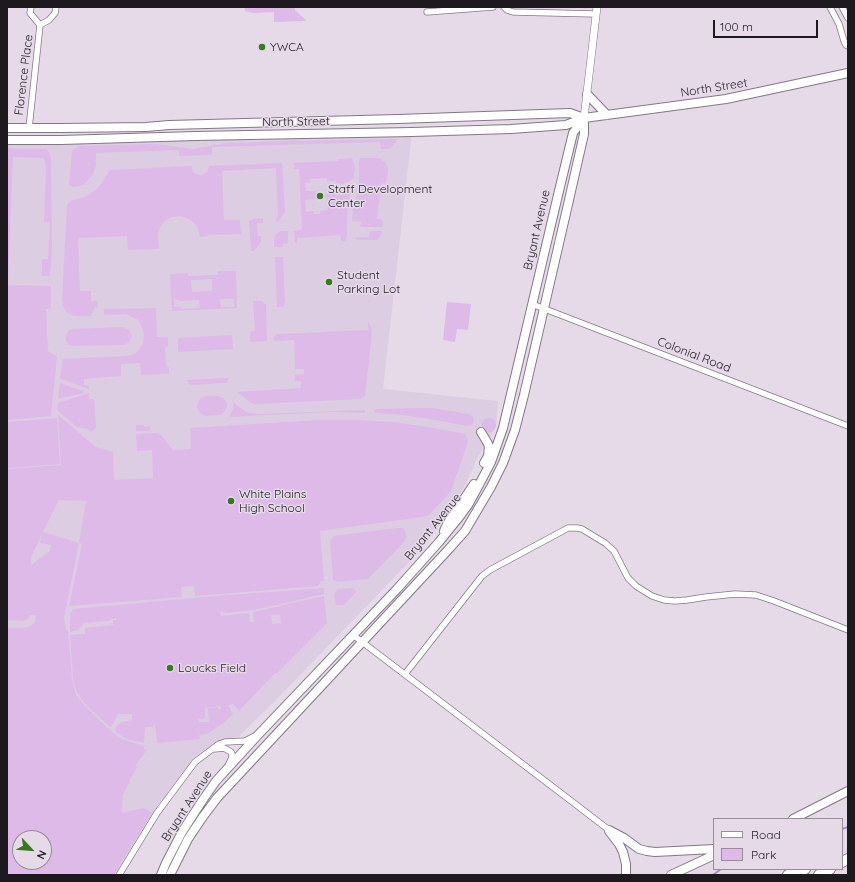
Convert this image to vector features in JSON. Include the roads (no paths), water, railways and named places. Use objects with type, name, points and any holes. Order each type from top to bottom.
[{"type":"highway","points":[[788,875],[802,870]]},
{"type":"main road","name":"North Street","points":[[7,140],[407,132],[503,129],[566,125],[584,118],[726,99],[848,73]]},
{"type":"main road","points":[[587,94],[607,115]]},
{"type":"main road","name":"North Street","points":[[7,128],[146,127],[169,125],[398,120],[570,113],[584,118]]},
{"type":"main road","name":"Bryant Avenue","points":[[161,875],[182,832],[202,801],[225,770],[316,672],[397,589],[439,542],[468,505],[495,451],[503,428],[573,133],[584,118]]},
{"type":"main road","name":"Bryant Avenue","points":[[170,875],[188,839],[217,798],[465,531],[491,487],[503,463],[515,430],[584,134],[584,118]]},
{"type":"main road","points":[[439,542],[447,524],[472,488],[488,456],[489,446],[481,432]]},
{"type":"main road","points":[[794,818],[848,791]]},
{"type":"main road","points":[[608,830],[624,838],[639,849],[647,852],[713,849]]},
{"type":"main road","points":[[608,830],[619,844],[623,852],[626,864],[626,875]]},
{"type":"main road","points":[[671,875],[713,855]]},
{"type":"street","name":"Florence Place","points":[[29,128],[40,25],[30,13],[31,7]]},
{"type":"street","name":"Florence Place","points":[[40,25],[49,20],[56,7]]},
{"type":"street","points":[[427,12],[494,7]]},
{"type":"street","points":[[504,7],[513,12],[597,10]]},
{"type":"street","points":[[830,7],[840,24],[844,41],[848,46]]},
{"type":"street","points":[[840,24],[848,19],[842,7]]},
{"type":"street","name":"Bryant Avenue","points":[[584,118],[597,10]]},
{"type":"street","name":"Colonial Road","points":[[532,304],[848,426]]},
{"type":"street","points":[[405,674],[482,576],[490,570],[568,528],[582,529],[605,543],[614,552],[628,578],[636,586],[652,596],[664,600],[675,601],[735,594],[756,595],[848,630]]},
{"type":"street","points":[[353,635],[608,830]]},
{"type":"street","points":[[119,875],[157,813],[195,762],[224,742],[245,741],[258,735]]},
{"type":"street","points":[[213,749],[224,748],[231,752],[232,757],[225,770]]},
{"type":"waterway","points":[[843,829],[848,827]]},
{"type":"waterway","points":[[713,875],[720,870]]},
{"type":"place","name":"YWCA","points":[[262,47]]},
{"type":"place","name":"Staff Development Center","points":[[320,196]]},
{"type":"place","name":"Student Parking Lot","points":[[329,282]]},
{"type":"place","name":"White Plains High School","points":[[231,501]]},
{"type":"place","name":"Loucks Field","points":[[170,668]]}]
